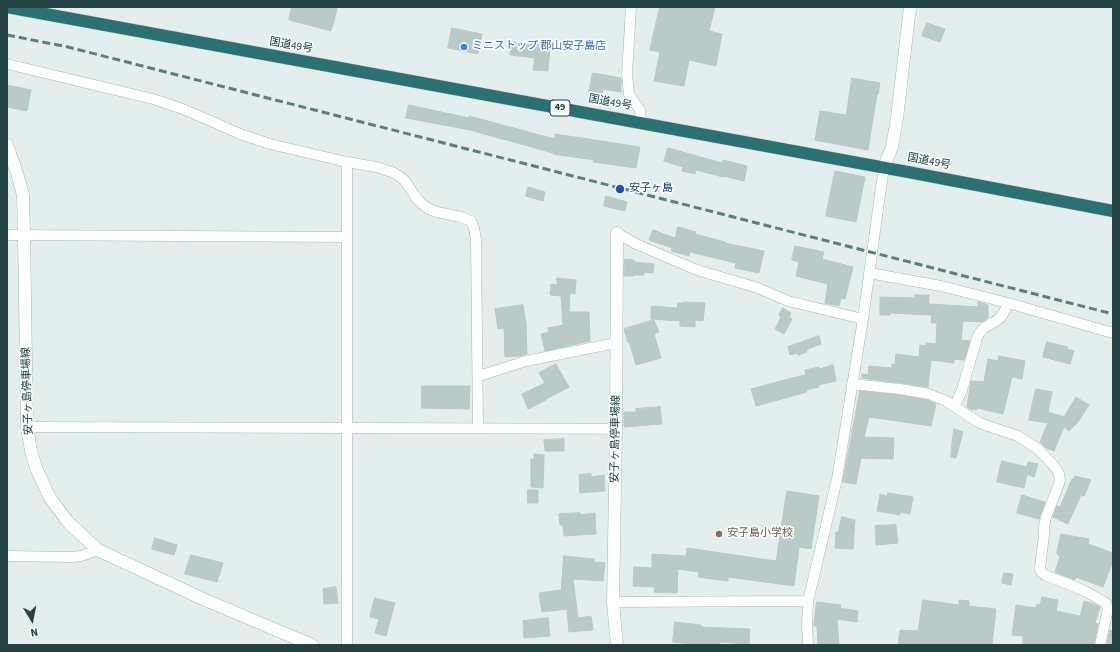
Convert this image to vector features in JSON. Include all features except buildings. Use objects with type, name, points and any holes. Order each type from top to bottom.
[{"type":"highway","name":"国道49号","points":[[7,7],[314,64],[641,122],[1113,211]]},
{"type":"main road","points":[[884,167],[892,147],[898,118],[910,7]]},
{"type":"main road","name":"安子ヶ島停車場線","points":[[7,144],[23,195],[27,428],[36,468],[50,498],[68,522],[98,550],[203,599],[312,645]]},
{"type":"main road","name":"安子ヶ島停車場線","points":[[617,233],[613,602],[617,645]]},
{"type":"street","points":[[631,7],[627,82],[629,94],[640,110],[641,122]]},
{"type":"street","points":[[7,64],[153,99],[211,120],[240,134],[270,144],[347,162],[376,167],[392,172],[405,181],[417,199],[429,210],[461,216],[471,221],[476,240],[478,428]]},
{"type":"street","points":[[347,162],[347,645]]},
{"type":"street","points":[[808,645],[808,601],[837,479],[863,319],[884,167]]},
{"type":"street","points":[[617,233],[636,244],[697,270],[758,288],[788,302],[863,319]]},
{"type":"street","points":[[7,235],[347,237]]},
{"type":"street","points":[[869,273],[941,286],[1008,303],[1113,333]]},
{"type":"street","points":[[954,406],[962,390],[979,333],[987,325],[1002,316],[1008,303]]},
{"type":"street","points":[[478,376],[489,374],[526,361],[616,343]]},
{"type":"street","points":[[852,384],[900,389],[929,394],[946,401],[985,426],[1018,436],[1038,449],[1058,470],[1060,478],[1059,484],[1046,517],[1040,568],[1041,572],[1046,575],[1085,591],[1106,603],[1108,609],[1100,645]]},
{"type":"street","points":[[27,428],[616,429]]},
{"type":"street","points":[[7,556],[71,557],[81,556],[98,550]]},
{"type":"street","points":[[613,602],[808,601]]},
{"type":"railway","points":[[7,35],[68,47],[1113,314]]},
{"type":"place","name":"ミニストップ 郡山安子島店","points":[[464,47]]},
{"type":"place","name":"安子ヶ島","points":[[620,189]]},
{"type":"place","name":"安子島小学校","points":[[719,534]]}]
